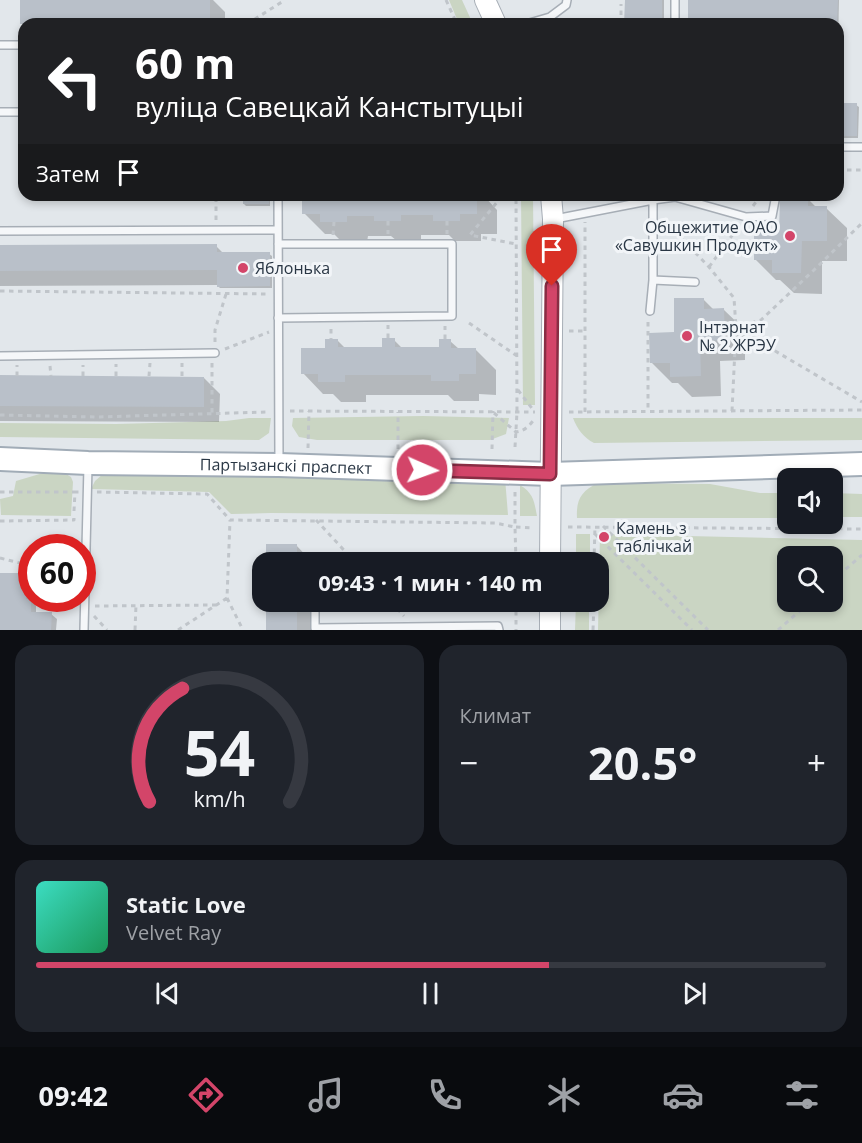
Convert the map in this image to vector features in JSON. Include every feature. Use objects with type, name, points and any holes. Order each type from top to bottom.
[{"type":"main road","points":[[485,0],[493,18]]},
{"type":"main road","points":[[550,552],[552,201]]},
{"type":"main road","name":"Партызанскі праспект","points":[[0,459],[550,474],[862,465]]},
{"type":"main road","points":[[550,612],[550,630]]},
{"type":"lane","points":[[547,18],[566,5],[567,0]]},
{"type":"lane","points":[[675,0],[675,18]]},
{"type":"lane","points":[[0,45],[18,45]]},
{"type":"lane","points":[[0,112],[18,112]]},
{"type":"lane","points":[[844,147],[862,147]]},
{"type":"lane","points":[[278,201],[279,465]]},
{"type":"lane","points":[[553,219],[662,201]]},
{"type":"lane","points":[[693,201],[746,217],[772,216],[775,201]]},
{"type":"lane","points":[[650,311],[653,280],[653,204]]},
{"type":"lane","points":[[0,231],[278,230]]},
{"type":"lane","points":[[278,244],[452,244],[452,316],[278,318]]},
{"type":"lane","points":[[653,280],[695,282]]},
{"type":"lane","points":[[0,356],[215,353]]},
{"type":"lane","points":[[86,534],[88,463]]},
{"type":"lane","points":[[84,630],[85,612]]},
{"type":"lane","points":[[315,612],[315,628],[498,626],[499,630]]},
{"type":"path","points":[[256,18],[285,0]]},
{"type":"path","points":[[446,0],[454,18]]},
{"type":"path","points":[[621,4],[621,18]]},
{"type":"path","points":[[844,170],[862,170]]},
{"type":"path","points":[[216,201],[216,230]]},
{"type":"path","points":[[498,201],[470,235],[516,244]]},
{"type":"path","points":[[515,447],[517,412],[516,201]]},
{"type":"path","points":[[709,267],[756,201]]},
{"type":"path","points":[[653,204],[734,298],[736,328],[732,411]]},
{"type":"path","points":[[584,213],[586,232],[585,412]]},
{"type":"path","points":[[387,221],[388,236]]},
{"type":"path","points":[[447,221],[447,235]]},
{"type":"path","points":[[333,236],[334,222]]},
{"type":"path","points":[[736,328],[761,320],[862,223]]},
{"type":"path","points":[[0,291],[278,294]]},
{"type":"path","points":[[648,411],[647,325],[650,311]]},
{"type":"path","points":[[469,323],[517,357]]},
{"type":"path","points":[[445,324],[445,339]]},
{"type":"path","points":[[388,325],[388,338]]},
{"type":"path","points":[[331,326],[331,339]]},
{"type":"path","points":[[215,353],[278,328]]},
{"type":"path","points":[[736,328],[862,402]]},
{"type":"path","points":[[150,363],[150,376]]},
{"type":"path","points":[[182,363],[182,376]]},
{"type":"path","points":[[17,364],[17,376]]},
{"type":"path","points":[[50,364],[51,376]]},
{"type":"path","points":[[83,364],[83,376]]},
{"type":"path","points":[[116,364],[116,376]]},
{"type":"path","points":[[517,389],[535,412]]},
{"type":"path","points":[[0,415],[96,417],[278,411],[535,412]]},
{"type":"path","points":[[308,448],[309,411]]},
{"type":"path","points":[[398,411],[398,449]]},
{"type":"path","points":[[493,411],[516,432]]},
{"type":"path","points":[[492,449],[493,411]]},
{"type":"path","points":[[569,412],[862,411]]},
{"type":"path","points":[[516,432],[528,427],[533,421],[535,412]]},
{"type":"path","points":[[0,492],[207,494],[230,520],[227,598],[243,630]]},
{"type":"path","points":[[0,520],[74,520],[75,492]]},
{"type":"path","points":[[515,492],[516,552]]},
{"type":"path","points":[[230,520],[495,523],[534,528]]},
{"type":"path","points":[[316,520],[346,552]]},
{"type":"path","points":[[594,552],[595,526]]},
{"type":"path","points":[[603,526],[708,630]]},
{"type":"path","points":[[568,527],[862,529]]},
{"type":"path","points":[[595,534],[692,630]]},
{"type":"path","points":[[843,571],[862,555]]},
{"type":"path","points":[[0,558],[18,562]]},
{"type":"path","points":[[178,630],[227,598]]},
{"type":"path","points":[[135,630],[136,605]]},
{"type":"path","points":[[96,606],[216,605]]},
{"type":"path","points":[[400,612],[414,627]]},
{"type":"path","points":[[516,612],[516,630]]},
{"type":"path","points":[[593,630],[594,612]]},
{"type":"path","points":[[778,630],[799,612]]},
{"type":"green space","points":[[449,0],[462,0],[470,18],[456,18]]},
{"type":"green space","points":[[521,201],[533,201],[535,405],[523,405]]},
{"type":"green space","points":[[423,416],[509,418],[506,434],[490,440],[317,440],[299,437],[292,426],[293,418]]},
{"type":"green space","points":[[271,418],[269,433],[259,440],[0,437],[0,423],[116,424],[226,421]]},
{"type":"green space","points":[[573,418],[862,418],[862,440],[594,443],[581,433]]},
{"type":"green space","points":[[43,473],[66,474],[71,477],[73,482],[71,516],[1,515],[0,499],[13,496],[16,481]]},
{"type":"green space","points":[[103,474],[505,478],[508,515],[231,514],[209,492],[91,489],[95,481]]},
{"type":"green space","points":[[598,483],[710,484],[760,493],[777,493],[777,518],[577,518],[577,506],[587,489]]},
{"type":"green space","points":[[520,485],[531,495],[537,516],[520,516]]},
{"type":"green space","points":[[843,493],[862,494],[862,517],[843,517]]},
{"type":"green space","points":[[576,534],[590,534],[590,552],[576,552]]},
{"type":"green space","points":[[600,534],[862,540],[862,630],[598,630],[598,612],[609,612],[609,552],[600,552]]},
{"type":"green space","points":[[576,612],[589,612],[589,630],[575,630]]},
{"type":"building","points":[[20,0],[210,0],[210,18],[20,18]]},
{"type":"building","points":[[625,0],[662,0],[662,18],[624,18]]},
{"type":"building","points":[[688,0],[838,0],[837,18],[688,18]]},
{"type":"building","points":[[844,103],[857,103],[857,136],[844,136]]},
{"type":"building","points":[[243,201],[269,201],[269,204],[243,204]]},
{"type":"building","points":[[302,201],[477,201],[477,214],[460,214],[460,221],[433,221],[433,215],[401,215],[401,221],[374,221],[374,216],[347,216],[347,222],[320,222],[320,214],[302,214]]},
{"type":"building","name":"Общежитие ОАО «Савушкин Продукт»","points":[[780,201],[808,201],[808,206],[827,206],[827,241],[802,241],[801,273],[772,273],[772,260],[754,260],[754,232],[779,232]]},
{"type":"building","points":[[217,244],[217,252],[270,252],[270,286],[217,287],[217,270],[0,271],[0,245]]},
{"type":"building","name":"Інтэрнат № 2 ЖРЭУ","points":[[674,298],[704,298],[704,309],[724,308],[725,340],[700,341],[701,376],[670,377],[670,363],[650,363],[649,333],[674,332]]},
{"type":"building","points":[[382,338],[395,338],[395,347],[439,347],[439,339],[451,339],[451,348],[476,348],[476,374],[459,374],[459,381],[431,381],[431,375],[345,375],[345,382],[318,382],[318,374],[301,374],[301,348],[325,348],[325,339],[338,339],[338,347],[382,347]]},
{"type":"building","points":[[0,375],[204,377],[204,407],[0,406]]},
{"type":"building","points":[[266,544],[297,544],[297,552],[266,552]]},
{"type":"building","points":[[0,573],[18,573],[18,612],[52,612],[51,630],[0,630]]},
{"type":"building","points":[[266,612],[297,612],[297,630],[266,630]]},
{"type":"place","name":"Общежитие ОАО «Савушкин Продукт»","points":[[790,236]]},
{"type":"place","name":"Яблонька","points":[[243,268]]},
{"type":"place","name":"Інтэрнат № 2 ЖРЭУ","points":[[687,336]]},
{"type":"place","name":"Камень з таблічкай","points":[[604,537]]},
{"type":"route","points":[[422,470],[550,474],[552,286]]}]
